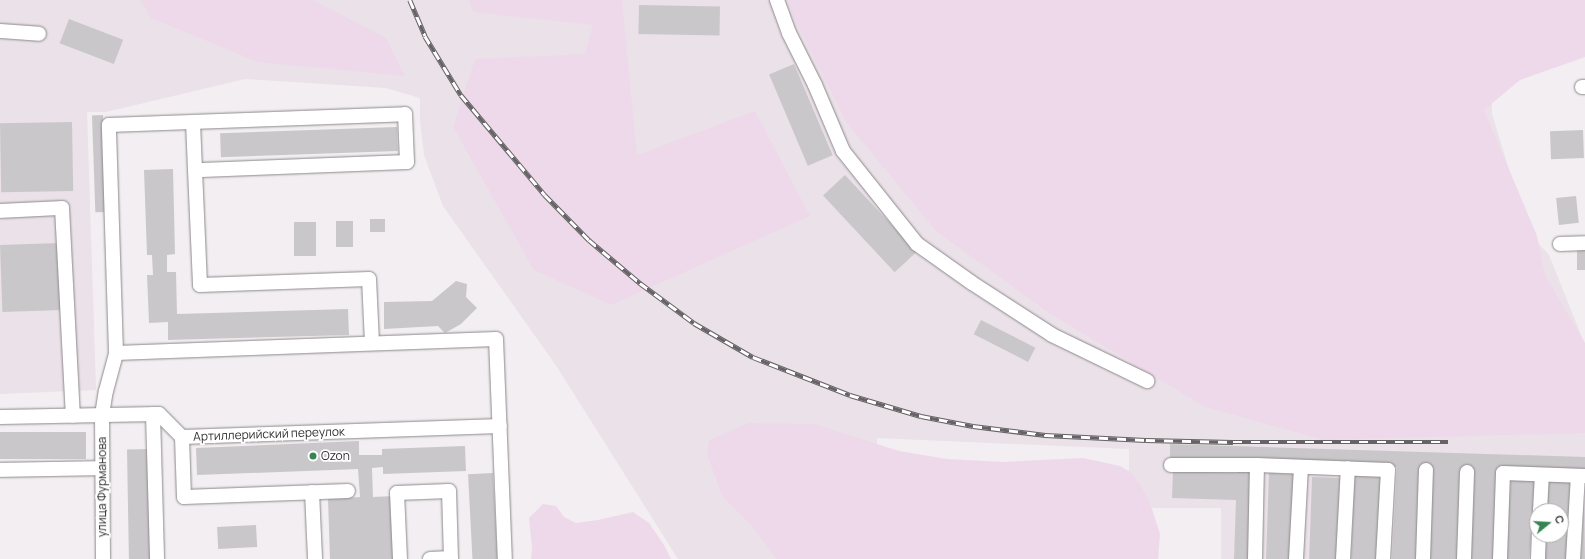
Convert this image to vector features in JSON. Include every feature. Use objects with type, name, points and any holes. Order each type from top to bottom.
[{"type":"street","points":[[777,0],[789,33],[815,85],[843,151],[917,244],[972,283],[1052,335],[1147,381]]},
{"type":"street","points":[[0,31],[39,34]]},
{"type":"street","points":[[195,170],[407,162],[405,114],[193,122],[195,170],[200,286],[369,279],[372,343]]},
{"type":"street","name":"улица Фурманова","points":[[103,559],[102,415],[106,391],[116,353],[109,125],[193,122]]},
{"type":"street","points":[[0,211],[62,208],[73,416]]},
{"type":"street","points":[[1560,244],[1585,243]]},
{"type":"street","points":[[116,353],[496,338],[505,559]]},
{"type":"street","points":[[0,417],[153,414],[157,559]]},
{"type":"street","name":"Артиллерийский переулок","points":[[153,414],[159,414],[182,437],[500,426]]},
{"type":"street","points":[[182,437],[184,497],[348,491]]},
{"type":"street","points":[[1171,465],[1257,465],[1388,470],[1384,559]]},
{"type":"street","points":[[1255,559],[1257,465]]},
{"type":"street","points":[[1296,559],[1301,467]]},
{"type":"street","points":[[0,470],[102,468]]},
{"type":"street","points":[[1343,559],[1348,468]]},
{"type":"street","points":[[1422,559],[1426,470]]},
{"type":"street","points":[[1464,559],[1467,472]]},
{"type":"street","points":[[1500,559],[1503,473],[1582,476],[1573,559]]},
{"type":"street","points":[[1540,503],[1542,474]]},
{"type":"street","points":[[400,559],[397,493],[449,491],[451,559],[430,559]]},
{"type":"street","points":[[312,492],[315,559]]},
{"type":"street","points":[[1538,559],[1539,543]]},
{"type":"shaded area","points":[[0,0],[1461,0],[1491,73],[1492,114],[1528,232],[1549,255],[1585,345],[1585,559],[1221,559],[1221,508],[1129,508],[1129,449],[877,438],[871,559],[678,559],[557,367],[443,206],[424,155],[420,121],[420,98],[386,88],[245,79],[106,112],[87,112],[96,390],[0,394]]},
{"type":"shaded area","points":[[140,0],[313,0],[386,38],[405,76],[258,62],[151,18]]},
{"type":"shaded area","points":[[469,0],[622,0],[637,155],[755,111],[810,216],[611,305],[534,270],[453,127],[475,59],[585,54],[593,25],[473,12]]},
{"type":"shaded area","points":[[788,0],[1585,0],[1585,57],[1520,80],[1484,110],[1537,236],[1545,275],[1585,343],[1585,433],[1324,440],[1205,407],[1049,313],[936,231],[846,122],[794,18]]},
{"type":"shaded area","points":[[749,423],[814,424],[899,451],[947,459],[1003,462],[1083,458],[1120,466],[1132,473],[1148,497],[1160,534],[1158,559],[776,559],[752,526],[722,496],[707,454],[709,440]]},
{"type":"shaded area","points":[[543,504],[556,506],[564,517],[576,523],[598,520],[633,512],[649,523],[664,545],[671,559],[531,559],[532,547],[529,518]]},
{"type":"building","points":[[639,5],[720,6],[719,35],[638,34]]},
{"type":"building","points":[[69,19],[123,40],[114,64],[60,43]]},
{"type":"building","points":[[794,64],[833,155],[808,166],[769,75]]},
{"type":"building","points":[[92,115],[103,115],[106,212],[95,212]]},
{"type":"building","points":[[72,122],[73,191],[1,192],[0,123]]},
{"type":"building","points":[[397,127],[398,151],[221,157],[220,133]]},
{"type":"building","points":[[1583,130],[1584,158],[1551,159],[1550,131]]},
{"type":"building","points":[[173,169],[175,254],[167,255],[167,272],[176,272],[177,314],[348,309],[349,335],[168,340],[168,322],[149,323],[147,275],[153,275],[152,255],[147,255],[144,170]]},
{"type":"building","points":[[845,175],[917,252],[895,272],[823,195]]},
{"type":"building","points":[[1576,196],[1579,223],[1559,225],[1556,198]]},
{"type":"building","points":[[370,219],[385,219],[385,232],[370,232]]},
{"type":"building","points":[[336,221],[353,221],[353,247],[336,247]]},
{"type":"building","points":[[294,222],[316,222],[316,256],[294,256]]},
{"type":"building","points":[[59,243],[61,310],[2,312],[0,245]]},
{"type":"building","points":[[1577,249],[1585,249],[1585,270],[1577,270]]},
{"type":"building","points":[[456,281],[467,284],[466,297],[477,308],[461,324],[445,333],[438,326],[384,329],[384,302],[432,301]]},
{"type":"building","points":[[981,320],[1035,348],[1028,362],[974,334]]},
{"type":"building","points":[[0,432],[86,432],[86,459],[0,459]]},
{"type":"building","points":[[359,441],[359,455],[382,455],[382,449],[465,446],[466,471],[383,474],[383,467],[372,468],[373,497],[394,496],[397,559],[330,559],[328,499],[360,497],[358,469],[197,475],[196,448]]},
{"type":"building","points":[[1170,444],[1585,457],[1585,473],[1498,470],[1495,559],[1471,559],[1474,470],[1460,469],[1457,559],[1430,559],[1433,468],[1422,468],[1418,559],[1392,559],[1397,467],[1170,460]]},
{"type":"building","points":[[127,449],[151,449],[153,559],[129,559]]},
{"type":"building","points":[[1237,469],[1252,470],[1249,559],[1234,559],[1236,500],[1172,498],[1173,471],[1237,473]]},
{"type":"building","points":[[493,473],[498,559],[472,559],[468,474]]},
{"type":"building","points":[[1269,473],[1295,474],[1292,559],[1266,559]]},
{"type":"building","points":[[1354,476],[1381,477],[1378,559],[1351,559]]},
{"type":"building","points":[[1312,477],[1340,478],[1337,559],[1309,559]]},
{"type":"building","points":[[1546,478],[1571,479],[1569,532],[1569,503],[1545,503]]},
{"type":"building","points":[[1511,479],[1536,481],[1534,503],[1529,503],[1529,543],[1530,543],[1529,559],[1504,559]]},
{"type":"building","points":[[1584,502],[1585,559],[1581,559]]},
{"type":"building","points":[[256,525],[257,547],[218,549],[217,527]]},
{"type":"building","points":[[1544,543],[1569,543],[1568,559],[1543,559]]},
{"type":"railway","points":[[410,0],[425,36],[461,95],[545,195],[589,240],[640,283],[694,323],[753,357],[850,395],[921,416],[973,426],[1045,435],[1146,440],[1233,442],[1448,442]]},
{"type":"place","name":"Ozon","points":[[313,456]]}]
